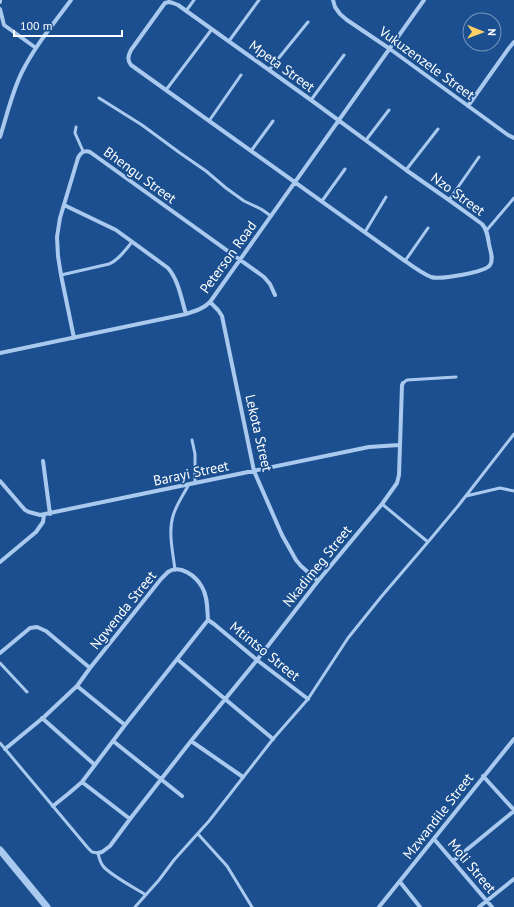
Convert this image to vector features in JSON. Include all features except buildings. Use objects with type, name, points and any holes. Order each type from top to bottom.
[{"type":"street","points":[[0,136],[19,77],[36,48],[71,0]]},
{"type":"street","name":"Vukuzenzele Street","points":[[333,0],[335,7],[347,20],[514,138]]},
{"type":"street","name":"Peterson Road","points":[[0,353],[186,314],[198,311],[205,307],[424,0]]},
{"type":"street","name":"Mpeta Street","points":[[295,182],[131,65],[129,61],[129,54],[131,50],[162,7],[165,3],[173,3],[178,5],[339,121]]},
{"type":"street","points":[[0,9],[4,25],[36,48]]},
{"type":"street","points":[[468,106],[514,42]]},
{"type":"street","name":"Nzo Street","points":[[295,182],[428,276],[437,278],[448,277],[483,270],[491,264],[492,261],[486,231],[482,224],[339,121]]},
{"type":"street","name":"Bhengu Street","points":[[74,338],[57,252],[57,237],[58,227],[78,158],[83,151],[90,152],[240,259],[267,280],[275,295]]},
{"type":"street","points":[[64,205],[108,226],[168,268],[177,281],[186,314]]},
{"type":"street","name":"Lekota Street","points":[[210,302],[222,316],[254,471],[282,535],[296,560],[318,581]]},
{"type":"street","name":"Nkadimeg Street","points":[[98,853],[110,846],[318,581],[382,504],[396,483],[398,479],[403,383]]},
{"type":"street","name":"Barayi Street","points":[[0,481],[25,510],[35,514],[44,515],[369,447],[399,445]]},
{"type":"street","points":[[43,461],[50,514]]},
{"type":"street","points":[[0,562],[36,532],[44,515]]},
{"type":"street","name":"Ngwenda Street","points":[[5,749],[77,686],[161,579],[169,572],[181,570],[196,579],[202,586],[207,606],[208,620]]},
{"type":"street","points":[[52,806],[82,782],[113,740],[208,620]]},
{"type":"street","name":"Mtintso Street","points":[[208,620],[308,699]]},
{"type":"street","points":[[0,653],[30,628],[37,627],[46,631],[90,668]]},
{"type":"street","points":[[177,660],[273,739]]},
{"type":"street","points":[[77,686],[125,725]]},
{"type":"street","points":[[42,718],[95,765]]},
{"type":"street","name":"Mzwandile Street","points":[[379,907],[514,739]]},
{"type":"street","points":[[113,740],[182,796]]},
{"type":"street","points":[[191,741],[243,777]]},
{"type":"street","points":[[453,861],[514,811],[483,776]]},
{"type":"street","points":[[82,782],[130,819]]},
{"type":"street","name":"Moli Street","points":[[434,839],[492,907]]},
{"type":"street","points":[[0,850],[48,907]]},
{"type":"street","points":[[479,907],[514,879]]},
{"type":"street","points":[[400,882],[420,907]]},
{"type":"lane","points":[[186,11],[194,0]]},
{"type":"lane","points":[[229,41],[259,0]]},
{"type":"lane","points":[[0,22],[4,25]]},
{"type":"lane","points":[[269,70],[308,22]]},
{"type":"lane","points":[[166,90],[212,29]]},
{"type":"lane","points":[[311,100],[344,54]]},
{"type":"lane","points":[[209,121],[241,75]]},
{"type":"lane","points":[[99,98],[142,125],[206,171],[244,201],[261,209],[271,216]]},
{"type":"lane","points":[[366,140],[389,110]]},
{"type":"lane","points":[[251,151],[273,121]]},
{"type":"lane","points":[[76,127],[76,133],[83,151]]},
{"type":"lane","points":[[406,170],[438,128]]},
{"type":"lane","points":[[449,200],[479,157]]},
{"type":"lane","points":[[322,201],[344,169]]},
{"type":"lane","points":[[365,232],[386,197]]},
{"type":"lane","points":[[486,231],[514,198]]},
{"type":"lane","points":[[405,261],[428,228]]},
{"type":"lane","points":[[61,275],[114,262],[132,242]]},
{"type":"lane","points":[[403,383],[407,380],[456,377]]},
{"type":"lane","points":[[135,907],[198,834],[273,739],[308,699],[348,638],[466,496],[514,434]]},
{"type":"lane","points":[[192,440],[195,454],[195,483]]},
{"type":"lane","points":[[175,570],[171,529],[172,521],[176,509],[189,484]]},
{"type":"lane","points":[[466,496],[500,488],[514,491]]},
{"type":"lane","points":[[382,504],[428,542]]},
{"type":"lane","points":[[0,663],[27,692]]},
{"type":"lane","points":[[0,742],[88,848],[92,852],[98,853],[101,863],[107,870],[146,895]]},
{"type":"lane","points":[[198,834],[228,866],[252,907]]}]
